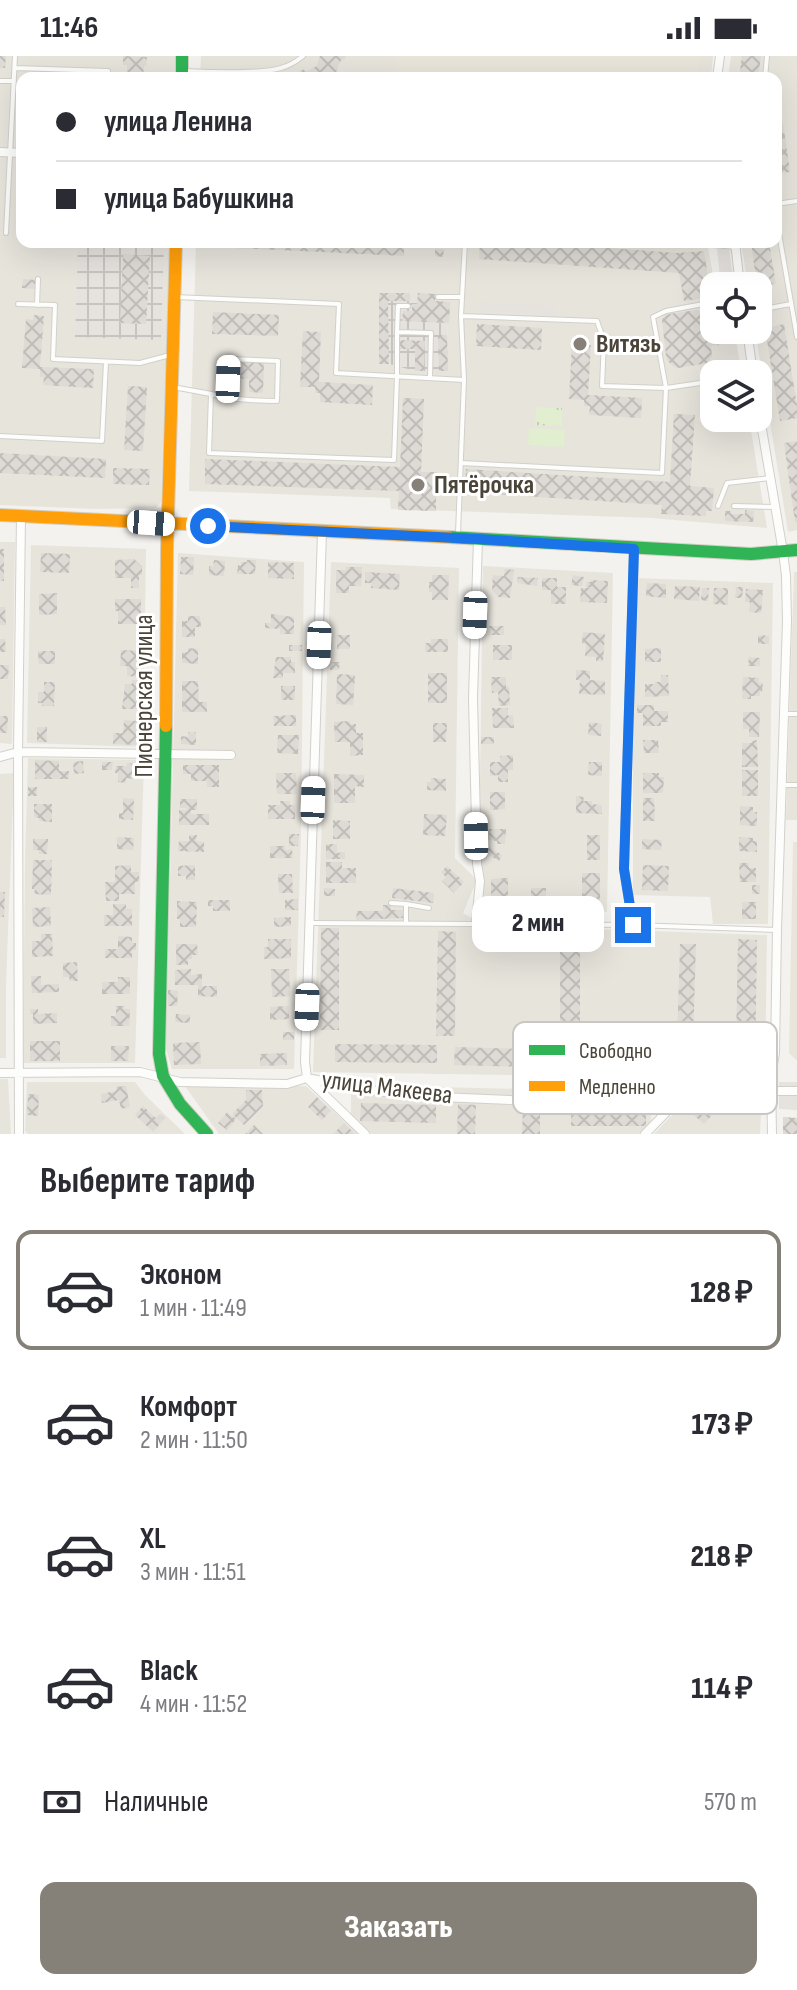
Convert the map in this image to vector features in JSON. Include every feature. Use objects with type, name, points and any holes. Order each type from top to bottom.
[{"type":"street","name":"Пионерская улица","points":[[176,248],[167,524],[166,754],[159,1054],[163,1076],[180,1104],[207,1134]]},
{"type":"street","points":[[735,248],[738,272]]},
{"type":"street","points":[[762,432],[783,552],[789,621],[781,785],[776,1022]]},
{"type":"street","points":[[0,515],[634,549],[751,554],[797,550]]},
{"type":"street","points":[[19,1134],[21,516]]},
{"type":"street","points":[[322,532],[305,1062],[307,1078],[365,1134]]},
{"type":"street","points":[[476,923],[480,881],[473,698],[478,539]]},
{"type":"street","points":[[633,925],[624,869],[634,549]]},
{"type":"street","points":[[0,757],[18,752],[231,755]]},
{"type":"street","name":"улица Макеева","points":[[0,1073],[140,1072],[180,1082],[287,1084],[307,1078],[418,1096],[513,1100]]},
{"type":"street","points":[[645,1134],[664,1114]]},
{"type":"lane","points":[[6,233],[5,152],[15,56]]},
{"type":"lane","points":[[228,72],[279,69],[303,56]]},
{"type":"lane","points":[[15,68],[108,72]]},
{"type":"lane","points":[[0,81],[14,81]]},
{"type":"lane","points":[[458,538],[465,248]]},
{"type":"lane","points":[[781,248],[797,337]]},
{"type":"lane","points":[[37,305],[38,279]]},
{"type":"lane","points":[[174,297],[339,304],[336,373],[464,380]]},
{"type":"lane","points":[[438,297],[462,297]]},
{"type":"lane","points":[[18,304],[55,305],[53,359],[140,363],[172,354]]},
{"type":"lane","points":[[772,307],[791,304]]},
{"type":"lane","points":[[462,463],[662,473],[666,388],[653,317],[666,311],[700,305]]},
{"type":"lane","points":[[211,394],[209,453],[394,460],[398,306],[408,306]]},
{"type":"lane","points":[[461,316],[597,321],[604,341],[602,386],[666,388],[700,383]]},
{"type":"lane","points":[[397,332],[431,333],[430,378]]},
{"type":"lane","points":[[171,387],[236,401],[277,401],[278,361],[228,359],[227,399]]},
{"type":"lane","points":[[0,436],[102,441],[106,362]]},
{"type":"lane","points":[[718,506],[727,483],[770,478]]},
{"type":"lane","points":[[734,506],[775,507]]},
{"type":"lane","points":[[784,714],[797,714]]},
{"type":"lane","points":[[781,785],[797,785]]},
{"type":"lane","points":[[391,903],[429,908]]},
{"type":"lane","points":[[406,904],[406,923]]},
{"type":"lane","points":[[309,923],[633,925],[777,930]]},
{"type":"shaded area","points":[[0,56],[176,56],[175,72],[16,72],[16,248],[170,248],[161,502],[156,508],[0,505]]},
{"type":"shaded area","points":[[201,56],[713,56],[712,72],[200,72]]},
{"type":"shaded area","points":[[398,56],[700,56],[698,72],[395,72]]},
{"type":"shaded area","points":[[731,56],[797,56],[797,530],[788,532],[772,432],[772,360],[760,360],[757,344],[772,344],[772,272],[746,272],[742,248],[782,248],[782,72],[729,72]]},
{"type":"shaded area","points":[[78,248],[164,248],[161,340],[75,337]]},
{"type":"shaded area","points":[[196,248],[708,248],[712,272],[700,272],[700,344],[737,344],[739,360],[700,360],[700,432],[751,432],[767,528],[651,518],[391,509],[390,498],[189,491]],"holes":[[[379,294],[435,294],[435,301],[450,302],[447,370],[415,371],[389,364]]]},
{"type":"shaded area","points":[[729,248],[732,272],[719,272],[717,249]]},
{"type":"shaded area","points":[[379,293],[436,294],[436,301],[450,302],[448,371],[415,371],[379,364]]},
{"type":"shaded area","points":[[481,302],[555,306],[554,315],[480,311]]},
{"type":"shaded area","points":[[0,542],[15,542],[12,744],[0,743]]},
{"type":"shaded area","points":[[31,545],[146,549],[143,747],[27,743]]},
{"type":"shaded area","points":[[178,553],[304,562],[294,1069],[172,1069],[166,1049]]},
{"type":"shaded area","points":[[331,562],[459,568],[455,858],[477,880],[463,913],[483,925],[767,935],[766,1022],[513,1022],[513,1075],[313,1072]]},
{"type":"shaded area","points":[[483,566],[613,573],[607,912],[558,909],[558,922],[541,922],[484,912],[479,850]]},
{"type":"shaded area","points":[[794,572],[797,572],[797,820],[786,820]]},
{"type":"shaded area","points":[[637,578],[773,583],[768,924],[713,924],[710,897],[633,895]]},
{"type":"shaded area","points":[[28,758],[144,760],[135,1063],[23,1063]]},
{"type":"shaded area","points":[[14,773],[6,1058],[0,1058],[0,774]]},
{"type":"shaded area","points":[[793,842],[797,842],[797,1061],[789,1053]]},
{"type":"shaded area","points":[[0,1079],[8,1079],[11,1134],[0,1134]]},
{"type":"shaded area","points":[[27,1082],[135,1082],[185,1134],[28,1134],[25,1131]]},
{"type":"shaded area","points":[[779,1082],[797,1082],[797,1110],[779,1109]]},
{"type":"shaded area","points":[[351,1085],[513,1089],[513,1114],[652,1114],[650,1124],[640,1134],[371,1134],[351,1116]]},
{"type":"shaded area","points":[[185,1086],[306,1086],[358,1134],[219,1134]]},
{"type":"shaded area","points":[[673,1114],[761,1114],[760,1134],[654,1134]]},
{"type":"green space","points":[[536,407],[562,408],[562,426],[535,425]]},
{"type":"green space","points":[[529,428],[565,430],[564,447],[528,445]]},
{"type":"building","points":[[0,56],[6,56],[5,68],[0,68]]},
{"type":"building","points":[[123,56],[147,57],[144,72],[128,72],[127,65],[123,65]]},
{"type":"building","points":[[320,56],[346,56],[336,72],[305,72],[317,66]]},
{"type":"building","points":[[742,56],[761,56],[759,72],[740,72]]},
{"type":"building","points":[[782,123],[790,172],[782,173]]},
{"type":"building","points":[[237,248],[404,248],[404,256]]},
{"type":"building","points":[[480,248],[704,251],[707,272],[700,272],[700,299],[684,301],[679,273],[479,259]]},
{"type":"building","points":[[752,248],[770,248],[776,284],[772,284],[772,272],[755,272]]},
{"type":"building","points":[[435,249],[444,249],[443,257],[435,256]]},
{"type":"building","points":[[123,254],[150,256],[146,324],[120,323]]},
{"type":"building","points":[[23,279],[36,280],[35,289],[22,288]]},
{"type":"building","points":[[379,293],[410,293],[410,301],[388,301],[389,364],[379,364]]},
{"type":"building","points":[[418,293],[436,294],[435,301],[450,302],[449,323],[402,321],[403,311],[412,311],[412,304],[417,304]]},
{"type":"building","points":[[213,312],[279,315],[278,336],[212,334]]},
{"type":"building","points":[[700,312],[700,344],[719,344],[711,346],[709,360],[679,368],[668,361],[662,320],[665,315]]},
{"type":"building","points":[[34,315],[44,316],[40,367],[94,369],[93,388],[43,385],[44,377],[40,377],[40,369],[22,368],[26,319],[33,320]]},
{"type":"building","points":[[477,324],[542,328],[541,350],[476,346]]},
{"type":"building","points":[[784,324],[797,418],[780,421],[768,344],[772,344],[772,327]]},
{"type":"building","points":[[303,331],[321,332],[319,382],[373,385],[372,405],[320,402],[320,393],[315,393],[315,387],[300,387]]},
{"type":"building","points":[[438,335],[447,335],[448,371],[439,371]]},
{"type":"building","points":[[400,340],[425,341],[424,371],[415,371],[415,349],[400,349]]},
{"type":"building","points":[[572,344],[591,345],[588,395],[642,398],[641,418],[589,415],[590,406],[584,406],[584,400],[569,399]]},
{"type":"building","points":[[233,362],[264,362],[263,393],[249,392],[249,379],[232,378]]},
{"type":"building","points":[[128,386],[147,387],[143,451],[124,450]]},
{"type":"building","points":[[403,398],[424,399],[421,472],[437,472],[437,479],[446,479],[446,492],[436,491],[436,511],[398,510],[399,491],[205,484],[205,459],[400,467]]},
{"type":"building","points":[[674,414],[695,415],[690,486],[714,488],[712,511],[706,511],[706,516],[661,514],[662,505],[464,492],[466,469],[670,482]]},
{"type":"building","points":[[797,441],[797,522],[795,522],[784,443]]},
{"type":"building","points":[[0,453],[106,459],[105,478],[0,473]]},
{"type":"building","points":[[113,468],[150,469],[149,485],[113,484]]},
{"type":"building","points":[[745,510],[754,511],[753,522],[725,521],[725,511],[745,514]]},
{"type":"building","points":[[0,549],[4,549],[4,581],[0,581]]},
{"type":"building","points":[[41,553],[70,554],[69,573],[40,572]]},
{"type":"building","points":[[181,557],[194,557],[193,575],[180,574]]},
{"type":"building","points":[[134,559],[142,567],[139,588],[131,588],[131,578],[115,578],[115,560]]},
{"type":"building","points":[[214,560],[225,561],[224,576],[209,575],[209,566],[213,567]]},
{"type":"building","points":[[247,560],[256,560],[255,574],[237,574],[238,565]]},
{"type":"building","points":[[268,562],[294,563],[294,579],[268,578]]},
{"type":"building","points":[[346,567],[362,567],[361,586],[349,586],[349,593],[336,593],[336,570],[346,570]]},
{"type":"building","points":[[505,569],[514,570],[510,598],[498,597],[492,590],[493,575],[504,576]]},
{"type":"building","points":[[365,572],[400,574],[399,590],[371,588],[371,583],[365,583]]},
{"type":"building","points":[[432,575],[449,575],[448,600],[432,600],[429,582],[432,582]]},
{"type":"building","points":[[573,575],[584,577],[582,586],[571,585]]},
{"type":"building","points":[[518,577],[538,578],[537,586],[517,583]]},
{"type":"building","points":[[542,578],[557,578],[557,587],[566,587],[566,604],[551,604],[551,590],[542,590]]},
{"type":"building","points":[[608,581],[607,603],[580,602],[581,588],[591,588],[586,587],[586,582]]},
{"type":"building","points":[[647,583],[666,584],[666,598],[646,596]]},
{"type":"building","points":[[675,586],[700,587],[699,601],[674,599]]},
{"type":"building","points":[[736,587],[743,587],[742,598],[735,598]]},
{"type":"building","points":[[702,588],[709,588],[708,601],[701,600]]},
{"type":"building","points":[[714,588],[728,588],[728,605],[713,604]]},
{"type":"building","points":[[746,589],[763,590],[761,613],[749,612],[750,602],[745,602]]},
{"type":"building","points":[[57,593],[57,614],[39,615],[39,594]]},
{"type":"building","points":[[115,599],[141,599],[141,624],[118,624]]},
{"type":"building","points":[[0,607],[5,607],[6,625],[0,625]]},
{"type":"building","points":[[271,614],[294,617],[294,634],[280,634],[280,629],[265,628],[265,623],[271,623]]},
{"type":"building","points":[[188,616],[200,616],[201,627],[195,627],[195,637],[182,637],[182,621],[188,621]]},
{"type":"building","points":[[489,626],[504,626],[504,635],[488,635]]},
{"type":"building","points":[[583,632],[605,634],[603,661],[585,656]]},
{"type":"building","points":[[337,635],[350,635],[350,649],[337,649]]},
{"type":"building","points":[[758,635],[769,636],[769,644],[758,644]]},
{"type":"building","points":[[0,639],[5,639],[6,652],[0,652]]},
{"type":"building","points":[[431,639],[448,639],[448,652],[425,652],[425,643],[431,643]]},
{"type":"building","points":[[289,645],[302,645],[302,651],[289,651]]},
{"type":"building","points":[[493,645],[512,645],[512,660],[493,660]]},
{"type":"building","points":[[188,648],[198,649],[198,664],[182,663],[182,652],[188,652]]},
{"type":"building","points":[[661,648],[661,662],[645,662],[645,649]]},
{"type":"building","points":[[121,650],[140,651],[137,677],[127,676],[127,666],[120,666]]},
{"type":"building","points":[[38,651],[55,651],[55,664],[39,664]]},
{"type":"building","points":[[276,657],[291,657],[291,662],[295,662],[295,673],[283,673],[283,678],[273,678]]},
{"type":"building","points":[[749,657],[760,658],[760,666],[748,666]]},
{"type":"building","points":[[330,662],[340,662],[339,670],[330,670]]},
{"type":"building","points":[[0,665],[9,665],[8,679],[0,679]]},
{"type":"building","points":[[576,670],[590,671],[590,680],[605,681],[605,695],[579,694],[580,680],[576,680]]},
{"type":"building","points":[[428,673],[447,673],[447,703],[428,703]]},
{"type":"building","points":[[337,674],[355,675],[353,705],[336,704]]},
{"type":"building","points":[[661,675],[668,675],[669,696],[645,697],[645,684],[661,682]]},
{"type":"building","points":[[491,677],[506,677],[510,705],[499,706],[498,692],[492,693]]},
{"type":"building","points":[[743,677],[759,678],[759,682],[763,683],[760,696],[742,699]]},
{"type":"building","points":[[132,680],[138,680],[138,696],[143,696],[143,709],[122,709],[125,684],[132,684]]},
{"type":"building","points":[[182,681],[198,681],[199,702],[207,702],[207,712],[182,712]]},
{"type":"building","points":[[44,682],[55,682],[54,706],[38,703],[38,692],[44,692]]},
{"type":"building","points":[[281,686],[295,686],[295,700],[281,700]]},
{"type":"building","points":[[637,705],[654,705],[654,711],[668,711],[668,722],[661,722],[661,726],[643,726],[643,713],[637,713]]},
{"type":"building","points":[[492,708],[508,708],[508,716],[513,715],[514,728],[493,728]]},
{"type":"building","points":[[743,712],[760,712],[759,737],[749,737],[749,729],[743,729]]},
{"type":"building","points":[[296,715],[296,726],[274,726],[273,716]]},
{"type":"building","points":[[0,716],[8,716],[7,733],[0,733]]},
{"type":"building","points":[[124,720],[138,721],[137,745],[113,744],[113,733],[123,733]]},
{"type":"building","points":[[350,721],[350,724],[356,724],[356,733],[363,733],[363,755],[350,756],[350,742],[335,742],[334,722]]},
{"type":"building","points":[[589,722],[602,724],[601,736],[588,735]]},
{"type":"building","points":[[433,723],[447,723],[446,742],[433,742]]},
{"type":"building","points":[[37,727],[47,727],[47,742],[37,742]]},
{"type":"building","points":[[188,732],[196,732],[196,745],[181,744],[181,736],[188,737]]},
{"type":"building","points":[[278,735],[299,735],[298,754],[277,753]]},
{"type":"building","points":[[481,737],[494,737],[494,744],[481,744]]},
{"type":"building","points":[[643,740],[658,740],[659,753],[644,753]]},
{"type":"building","points":[[757,740],[758,767],[742,767],[742,743]]},
{"type":"building","points":[[513,755],[513,770],[508,770],[508,782],[498,782],[498,775],[490,776],[490,762],[500,762],[500,756]]},
{"type":"building","points":[[35,760],[59,761],[59,771],[69,771],[69,779],[35,779]]},
{"type":"building","points":[[83,761],[84,773],[74,774],[73,762]]},
{"type":"building","points":[[102,762],[113,762],[112,770],[102,770]]},
{"type":"building","points":[[589,762],[602,762],[602,776],[588,775]]},
{"type":"building","points":[[127,763],[136,764],[135,779],[126,778],[126,783],[118,782],[116,766],[127,766]]},
{"type":"building","points":[[183,765],[219,765],[219,787],[207,787],[207,781],[191,781],[191,774],[183,774]]},
{"type":"building","points":[[742,770],[758,770],[758,796],[742,796]]},
{"type":"building","points":[[276,773],[296,773],[297,794],[277,794]]},
{"type":"building","points":[[643,773],[659,773],[659,777],[664,777],[663,793],[643,793]]},
{"type":"building","points":[[334,774],[364,775],[364,787],[355,786],[355,803],[334,803]]},
{"type":"building","points":[[431,778],[446,779],[446,791],[427,790],[427,782],[431,782]]},
{"type":"building","points":[[28,787],[37,787],[37,796],[28,796]]},
{"type":"building","points":[[490,792],[505,792],[505,809],[490,810]]},
{"type":"building","points":[[576,796],[584,797],[583,801],[602,805],[602,814],[576,813]]},
{"type":"building","points":[[123,798],[134,799],[133,820],[119,819],[119,813],[123,813]]},
{"type":"building","points":[[643,798],[654,798],[655,821],[643,821]]},
{"type":"building","points":[[180,799],[197,799],[197,810],[191,810],[191,814],[209,814],[209,825],[179,825],[179,810],[186,810],[180,808]]},
{"type":"building","points":[[280,801],[290,801],[290,805],[295,805],[295,819],[268,819],[268,805],[280,805]]},
{"type":"building","points":[[34,804],[52,804],[52,822],[39,821],[34,817]]},
{"type":"building","points":[[740,806],[753,807],[753,812],[757,812],[757,826],[740,825]]},
{"type":"building","points":[[424,814],[447,815],[445,836],[423,835]]},
{"type":"building","points":[[333,820],[350,821],[350,839],[333,839]]},
{"type":"building","points":[[489,829],[506,829],[505,844],[488,840]]},
{"type":"building","points":[[289,834],[299,834],[298,846],[289,846]]},
{"type":"building","points":[[189,835],[197,835],[196,841],[204,842],[204,852],[178,851],[179,841],[189,841]]},
{"type":"building","points":[[587,835],[600,835],[600,860],[587,860]]},
{"type":"building","points":[[117,837],[134,838],[133,850],[117,849]]},
{"type":"building","points":[[739,837],[757,841],[757,852],[739,851]]},
{"type":"building","points":[[33,839],[48,839],[47,854],[33,850]]},
{"type":"building","points":[[642,839],[662,840],[661,850],[642,849]]},
{"type":"building","points":[[326,844],[337,844],[337,853],[345,852],[345,859],[326,859]]},
{"type":"building","points":[[270,846],[292,849],[293,858],[270,858]]},
{"type":"building","points":[[489,847],[502,855],[499,861],[486,853]]},
{"type":"building","points":[[33,860],[52,860],[51,895],[34,894]]},
{"type":"building","points":[[326,862],[342,862],[342,868],[356,868],[356,883],[326,883]]},
{"type":"building","points":[[739,863],[749,863],[749,868],[756,868],[756,882],[740,882]]},
{"type":"building","points":[[131,865],[131,872],[139,872],[135,894],[119,894],[119,901],[106,901],[105,882],[115,882],[115,866]]},
{"type":"building","points":[[195,865],[195,880],[178,876],[178,866]]},
{"type":"building","points":[[643,865],[669,866],[668,891],[642,890]]},
{"type":"building","points":[[447,866],[464,882],[454,893],[442,881],[446,877],[441,872]]},
{"type":"building","points":[[582,873],[600,873],[600,902],[582,902]]},
{"type":"building","points":[[278,874],[292,874],[293,893],[279,893]]},
{"type":"building","points":[[508,878],[508,900],[491,900],[491,879]]},
{"type":"building","points":[[752,885],[760,885],[760,894],[752,894]]},
{"type":"building","points":[[324,888],[335,889],[335,896],[324,896]]},
{"type":"building","points":[[393,888],[434,893],[433,903],[392,898]]},
{"type":"building","points":[[531,888],[546,888],[546,901],[531,901]]},
{"type":"building","points":[[0,892],[5,892],[4,917],[0,917]]},
{"type":"building","points":[[298,899],[298,910],[285,910],[285,900]]},
{"type":"building","points":[[208,900],[230,900],[230,911],[213,911],[213,906],[208,906]]},
{"type":"building","points":[[177,901],[197,902],[196,927],[180,927]]},
{"type":"building","points":[[742,902],[756,902],[756,919],[742,919]]},
{"type":"building","points":[[113,904],[126,904],[126,909],[132,909],[132,926],[104,926],[104,915],[113,915]]},
{"type":"building","points":[[383,905],[391,905],[391,910],[403,910],[403,918],[356,920],[357,911],[383,911]]},
{"type":"building","points":[[50,907],[51,926],[33,927],[32,908]]},
{"type":"building","points":[[542,908],[554,908],[553,921],[542,920]]},
{"type":"building","points":[[291,917],[291,926],[274,927],[274,918]]},
{"type":"building","points":[[321,928],[339,928],[339,1030],[320,1030]]},
{"type":"building","points":[[438,931],[456,932],[455,1036],[436,1036]]},
{"type":"building","points":[[560,933],[580,933],[580,1022],[560,1022]]},
{"type":"building","points":[[41,934],[52,934],[53,956],[32,957],[32,941],[41,941]]},
{"type":"building","points":[[118,936],[132,937],[132,943],[136,943],[132,958],[105,958],[105,949],[118,949]]},
{"type":"building","points":[[268,939],[291,939],[291,958],[264,959]]},
{"type":"building","points":[[738,939],[757,940],[756,1022],[736,1022]]},
{"type":"building","points":[[176,944],[197,944],[198,955],[188,959],[188,965],[176,965]]},
{"type":"building","points":[[680,944],[696,944],[694,1022],[678,1022]]},
{"type":"building","points":[[77,962],[78,981],[63,977],[63,963]]},
{"type":"building","points":[[191,969],[191,975],[202,974],[202,986],[217,986],[217,997],[198,996],[198,985],[175,985],[175,970]]},
{"type":"building","points":[[271,969],[289,969],[290,996],[272,997]]},
{"type":"building","points":[[31,976],[41,976],[41,985],[59,984],[59,992],[32,993]]},
{"type":"building","points":[[118,977],[130,977],[130,994],[102,994],[102,982],[118,982]]},
{"type":"building","points":[[168,990],[178,991],[177,1006],[168,1006]]},
{"type":"building","points":[[116,1006],[130,1009],[129,1026],[111,1026],[111,1016],[116,1016]]},
{"type":"building","points":[[289,1006],[289,1019],[270,1020],[270,1007]]},
{"type":"building","points":[[30,1009],[38,1009],[38,1014],[57,1013],[57,1023],[33,1024]]},
{"type":"building","points":[[176,1014],[190,1015],[190,1023],[175,1022]]},
{"type":"building","points":[[283,1032],[294,1032],[294,1040],[283,1040]]},
{"type":"building","points":[[30,1041],[60,1041],[60,1061],[30,1061]]},
{"type":"building","points":[[200,1042],[201,1064],[174,1065],[173,1043]]},
{"type":"building","points":[[335,1044],[437,1045],[437,1063],[335,1062]]},
{"type":"building","points":[[111,1046],[129,1046],[128,1061],[111,1061]]},
{"type":"building","points":[[455,1047],[513,1049],[513,1067],[454,1065]]},
{"type":"building","points":[[287,1053],[287,1065],[260,1066],[260,1054]]},
{"type":"building","points":[[126,1086],[130,1107],[121,1109],[119,1100],[102,1103],[101,1094]]},
{"type":"building","points":[[246,1090],[262,1090],[263,1106],[244,1125],[232,1114],[246,1100]]},
{"type":"building","points":[[28,1094],[39,1095],[38,1116],[27,1115]]},
{"type":"building","points":[[317,1097],[331,1111],[322,1120],[308,1107]]},
{"type":"building","points":[[361,1103],[436,1105],[436,1123],[360,1121]]},
{"type":"building","points":[[458,1104],[476,1105],[475,1134],[457,1134]]},
{"type":"building","points":[[143,1106],[156,1118],[160,1114],[165,1118],[153,1132],[135,1115]]},
{"type":"building","points":[[227,1112],[236,1119],[227,1130],[218,1123]]},
{"type":"building","points":[[523,1114],[540,1114],[540,1134],[522,1134]]},
{"type":"building","points":[[571,1114],[646,1114],[646,1126],[571,1126]]},
{"type":"building","points":[[692,1114],[713,1114],[704,1124]]},
{"type":"building","points":[[783,1117],[797,1118],[797,1134],[783,1134]]},
{"type":"building","points":[[344,1123],[355,1134],[333,1134]]},
{"type":"building","points":[[254,1125],[263,1134],[245,1134]]},
{"type":"traffic: fast","points":[[182,56],[182,72]]},
{"type":"traffic: fast","points":[[448,537],[751,554],[797,550]]},
{"type":"traffic: fast","points":[[166,726],[159,1054],[163,1076],[180,1104],[207,1134]]},
{"type":"traffic: slow","points":[[166,726],[167,549],[176,248]]},
{"type":"traffic: slow","points":[[0,515],[448,537]]},
{"type":"place","name":"Витязь","points":[[580,344]]},
{"type":"place","name":"Пятёрочка","points":[[418,485]]},
{"type":"route","points":[[208,526],[634,549],[624,869],[633,925]]}]
